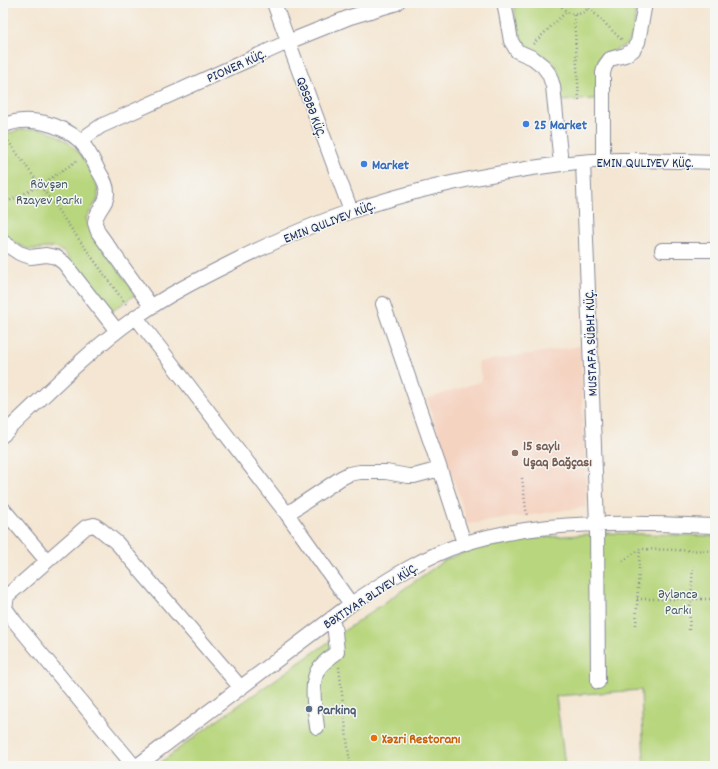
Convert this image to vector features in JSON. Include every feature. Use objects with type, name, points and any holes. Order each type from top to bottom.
[{"type":"street","name":"QƏSƏBƏ KÜÇ.","points":[[274,3],[351,211]]},
{"type":"street","name":"PIONER KÜÇ.","points":[[81,142],[101,126],[288,42],[350,17],[397,3]]},
{"type":"street","points":[[505,3],[511,41],[516,51],[533,58],[543,66],[549,74],[553,86],[561,164]]},
{"type":"street","points":[[603,160],[603,73],[605,66],[610,59],[625,56],[633,50],[638,42],[645,3]]},
{"type":"street","points":[[4,131],[10,123],[24,121],[41,122],[72,134],[81,142],[89,152],[108,193],[105,203],[95,222],[98,232],[151,306]]},
{"type":"street","name":"EMIN QULIYEV KÜÇ.","points":[[3,435],[83,360],[117,331],[171,293],[269,244],[351,211],[413,192],[487,175],[561,164],[603,160],[715,162]]},
{"type":"street","name":"MUSTAFA SÜBHI KÜÇ.","points":[[583,162],[597,524],[598,682]]},
{"type":"street","points":[[3,242],[19,253],[31,257],[46,255],[56,257],[64,263],[117,331]]},
{"type":"street","points":[[662,250],[715,250]]},
{"type":"street","points":[[383,304],[464,543]]},
{"type":"street","points":[[136,317],[287,514],[351,604]]},
{"type":"street","points":[[287,514],[349,474],[360,472],[386,472],[414,476],[440,469]]},
{"type":"street","points":[[3,508],[7,524],[47,561]]},
{"type":"street","name":"BƏXTIYAR ƏLIYEV KÜÇ.","points":[[135,766],[351,604],[411,567],[438,553],[483,537],[529,529],[597,524],[715,526]]},
{"type":"street","points":[[135,766],[5,608],[7,596],[86,527],[94,525],[118,543],[241,688]]},
{"type":"street","points":[[317,726],[313,683],[320,668],[337,652],[332,618]]},
{"type":"path","points":[[560,3],[566,12],[574,15],[582,13],[589,8],[591,3]]},
{"type":"path","points":[[589,8],[627,44]]},
{"type":"path","points":[[530,47],[566,12]]},
{"type":"path","points":[[574,15],[579,100]]},
{"type":"path","points":[[4,131],[136,317]]},
{"type":"path","points":[[3,204],[41,185],[83,157]]},
{"type":"path","points":[[522,478],[529,529]]},
{"type":"path","points":[[623,560],[640,549],[715,551]]},
{"type":"path","points":[[636,625],[640,549]]},
{"type":"path","points":[[689,630],[693,566]]},
{"type":"path","points":[[637,599],[715,599]]},
{"type":"path","points":[[337,652],[350,766]]},
{"type":"shaded area","name":"15 saylı Uşaq Bağçası","points":[[580,346],[587,507],[468,524],[427,399],[482,381],[478,362]]},
{"type":"green space","points":[[515,3],[635,3],[634,26],[629,42],[622,47],[599,57],[596,99],[560,101],[558,71],[550,60],[528,46],[521,38],[516,23]]},
{"type":"green space","name":"Rövşən Rzayev Parkı","points":[[26,129],[41,129],[57,135],[68,142],[83,157],[98,188],[98,199],[86,218],[88,228],[136,294],[111,312],[65,253],[54,247],[27,249],[13,242],[3,231],[3,138],[11,132]]},
{"type":"green space","name":"Əyləncə Parkı","points":[[608,533],[715,536],[715,766],[644,766],[641,690],[556,696],[565,766],[156,766],[205,729],[445,560],[481,546],[535,538]]},
{"type":"place","name":"25 Market","points":[[526,124]]},
{"type":"place","name":"Market","points":[[364,164]]},
{"type":"place","name":"15 saylı Uşaq Bağçası","points":[[515,453]]},
{"type":"place","name":"Parkinq","points":[[309,709]]},
{"type":"place","name":"Xəzri Restoranı","points":[[374,738]]}]
